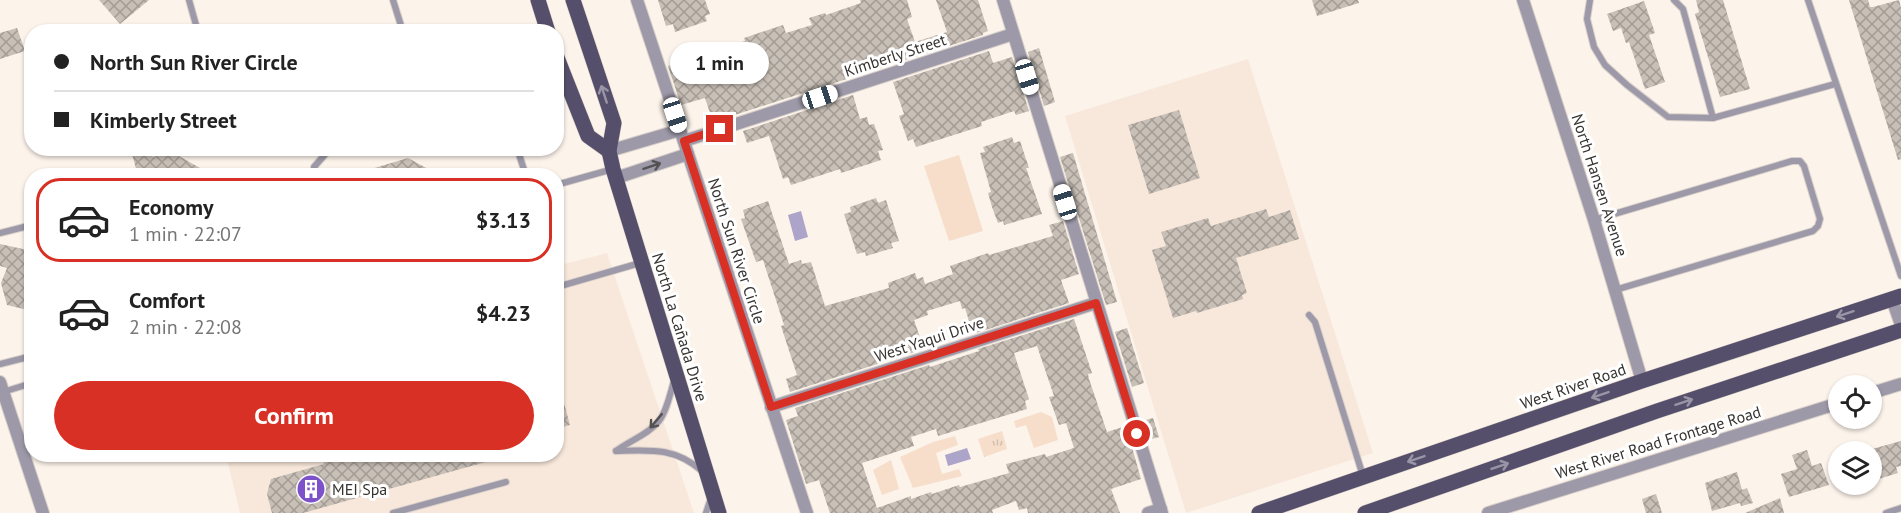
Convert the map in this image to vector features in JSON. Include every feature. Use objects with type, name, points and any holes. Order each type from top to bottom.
[{"type":"main road","points":[[538,0],[546,24]]},
{"type":"main road","name":"North La Cañada Drive","points":[[573,0],[614,123],[609,151],[614,173],[719,513]]},
{"type":"main road","points":[[564,75],[588,135],[609,151]]},
{"type":"main road","name":"West River Road","points":[[1259,513],[1642,381],[1897,298]]},
{"type":"main road","points":[[1365,513],[1657,411],[1901,330]]},
{"type":"street","name":"North Sun River Circle","points":[[637,0],[807,513]]},
{"type":"street","points":[[1003,0],[1161,511],[1148,513]]},
{"type":"street","name":"North Hansen Avenue","points":[[1523,0],[1594,220],[1642,381]]},
{"type":"street","name":"Kimberly Street","points":[[609,151],[682,136],[1013,34]]},
{"type":"street","points":[[614,173],[688,154]]},
{"type":"street","points":[[1897,298],[1901,325]]},
{"type":"street","name":"West Yaqui Drive","points":[[771,407],[1096,303]]},
{"type":"street","points":[[1882,390],[1901,384]]},
{"type":"street","points":[[2,387],[24,455]]},
{"type":"street","name":"West River Road Frontage Road","points":[[1488,513],[1828,407]]},
{"type":"street","points":[[26,462],[43,513]]},
{"type":"lane","points":[[189,0],[196,24]]},
{"type":"lane","points":[[393,0],[400,24]]},
{"type":"lane","points":[[1590,0],[1587,19],[1594,47],[1605,65],[1668,117],[1713,118],[1835,84]]},
{"type":"lane","points":[[1674,0],[1683,9],[1713,118]]},
{"type":"lane","points":[[1808,0],[1901,276]]},
{"type":"lane","points":[[314,168],[324,156]]},
{"type":"lane","points":[[1594,220],[1792,161],[1800,161],[1804,166],[1820,219],[1813,231],[1615,290]]},
{"type":"lane","points":[[564,183],[614,173]]},
{"type":"lane","points":[[0,233],[24,227]]},
{"type":"lane","points":[[564,285],[641,263]]},
{"type":"lane","points":[[1309,315],[1315,322],[1363,477]]},
{"type":"lane","points":[[0,364],[24,358]]},
{"type":"lane","points":[[676,375],[659,422],[616,451],[665,451],[692,462],[706,475]]},
{"type":"lane","points":[[2,387],[24,384]]},
{"type":"lane","points":[[393,513],[506,482]]},
{"type":"lane","points":[[706,513],[712,494]]},
{"type":"lane","points":[[1886,513],[1901,508]]},
{"type":"shaded area","points":[[1248,59],[1373,453],[1186,513],[1065,116]]},
{"type":"shaded area","points":[[801,211],[808,237],[795,241],[788,215]]},
{"type":"shaded area","points":[[607,253],[694,513],[240,513],[228,462],[564,462],[564,264]]},
{"type":"shaded area","points":[[967,448],[971,459],[948,466],[945,455]]},
{"type":"green space","points":[[959,155],[983,231],[949,241],[924,166]]},
{"type":"green space","points":[[1041,412],[1052,417],[1058,440],[1034,448],[1026,425],[1016,428],[1014,421]]},
{"type":"green space","points":[[1002,431],[1007,449],[984,457],[978,439]]},
{"type":"green space","points":[[955,436],[958,445],[936,453],[942,474],[959,469],[962,476],[913,488],[900,457],[933,442]]},
{"type":"green space","points":[[891,460],[899,489],[882,495],[873,470]]},
{"type":"building","points":[[99,0],[149,0],[120,24]]},
{"type":"building","points":[[658,0],[705,0],[710,14],[705,16],[707,21],[675,32],[673,24],[666,26]]},
{"type":"building","points":[[860,0],[907,0],[912,17],[907,19],[915,42],[947,32],[936,0],[978,0],[988,31],[983,35],[713,122],[705,98],[681,105],[668,66],[695,59],[694,56],[745,41],[744,38],[783,25],[786,33],[812,25],[809,18],[825,13],[826,15],[861,3]]},
{"type":"building","points":[[1312,0],[1358,0],[1359,3],[1317,16]]},
{"type":"building","points":[[1696,0],[1723,0],[1750,89],[1720,97],[1695,14],[1699,12]]},
{"type":"building","points":[[1849,0],[1868,0],[1870,7],[1873,7],[1899,0],[1901,8],[1901,159],[1898,160]]},
{"type":"building","points":[[1644,1],[1655,33],[1649,35],[1665,82],[1645,89],[1629,42],[1626,43],[1621,28],[1613,31],[1607,14]]},
{"type":"building","points":[[17,28],[24,51],[0,59],[0,33]]},
{"type":"building","points":[[1039,48],[1055,102],[1044,106],[1028,52]]},
{"type":"building","points":[[989,51],[993,63],[1012,57],[1029,111],[1016,115],[1014,111],[981,122],[982,126],[916,147],[913,139],[908,141],[899,116],[904,114],[893,82]]},
{"type":"building","points":[[853,95],[860,119],[867,117],[869,125],[874,124],[883,150],[878,151],[881,160],[841,173],[840,169],[791,185],[788,177],[783,179],[769,136],[747,143],[743,131]]},
{"type":"building","points":[[1179,110],[1200,178],[1149,194],[1128,125]]},
{"type":"building","points":[[1012,137],[1014,143],[1020,141],[1029,168],[1026,168],[1042,214],[1004,225],[1003,221],[998,223],[992,207],[988,193],[991,192],[980,153],[985,152],[983,147]]},
{"type":"building","points":[[1073,153],[1117,302],[1106,305],[1060,157]]},
{"type":"building","points":[[133,156],[179,156],[200,168],[136,168]]},
{"type":"building","points":[[408,158],[426,168],[374,168]]},
{"type":"building","points":[[876,198],[878,203],[886,200],[899,241],[891,243],[893,248],[866,256],[865,252],[857,254],[844,214],[851,212],[850,207]]},
{"type":"building","points":[[768,201],[789,264],[801,260],[802,264],[811,262],[825,306],[889,288],[888,283],[915,273],[917,279],[923,277],[925,284],[953,274],[950,266],[988,253],[989,255],[1053,236],[1049,225],[1063,221],[1079,274],[1061,280],[1069,303],[973,334],[965,308],[962,309],[960,301],[927,311],[928,315],[914,320],[924,349],[790,392],[786,379],[797,375],[781,326],[784,325],[763,260],[756,262],[741,219],[745,218],[743,210]]},
{"type":"building","points":[[1266,209],[1269,217],[1290,210],[1299,239],[1236,258],[1247,293],[1242,295],[1243,299],[1173,318],[1152,250],[1166,246],[1161,232],[1208,218],[1211,226]]},
{"type":"building","points":[[0,244],[24,249],[24,309],[7,305],[1,283],[7,268],[0,266]]},
{"type":"building","points":[[1074,319],[1092,373],[1088,374],[1089,379],[1107,432],[1126,426],[1141,479],[1111,489],[1120,513],[1028,513],[1027,508],[1019,510],[1016,501],[992,510],[993,513],[830,513],[819,480],[806,484],[786,420],[798,416],[795,408],[929,365],[930,367],[979,351],[978,349]],"holes":[[[1037,346],[1054,396],[1049,397],[1059,425],[1066,423],[1074,448],[1046,457],[1045,454],[1006,464],[1009,473],[911,499],[911,496],[877,508],[862,463],[914,446],[911,437],[936,429],[938,436],[1027,409],[1025,401],[1029,399],[1014,353]]]},
{"type":"building","points":[[1127,328],[1144,383],[1132,387],[1115,332]]},
{"type":"building","points":[[564,403],[570,425],[564,427]]},
{"type":"building","points":[[1153,418],[1159,437],[1148,440],[1142,421]]},
{"type":"building","points":[[1901,441],[1901,466],[1896,467],[1898,473],[1882,478],[1882,446]]},
{"type":"building","points":[[1807,450],[1812,466],[1821,463],[1828,485],[1789,497],[1781,474],[1797,469],[1792,455]]},
{"type":"building","points":[[323,462],[486,462],[303,513],[272,513],[267,494],[271,479],[324,464]]},
{"type":"building","points":[[1737,472],[1742,490],[1747,488],[1753,503],[1741,506],[1740,503],[1712,511],[1705,483]]},
{"type":"building","points":[[1656,494],[1662,513],[1646,513],[1642,499]]},
{"type":"building","points":[[1780,498],[1784,513],[1745,513]]},
{"type":"place","name":"MEI Spa","points":[[311,489]]},
{"type":"route","points":[[720,129],[684,141],[771,407],[1096,303],[1137,434]]}]
